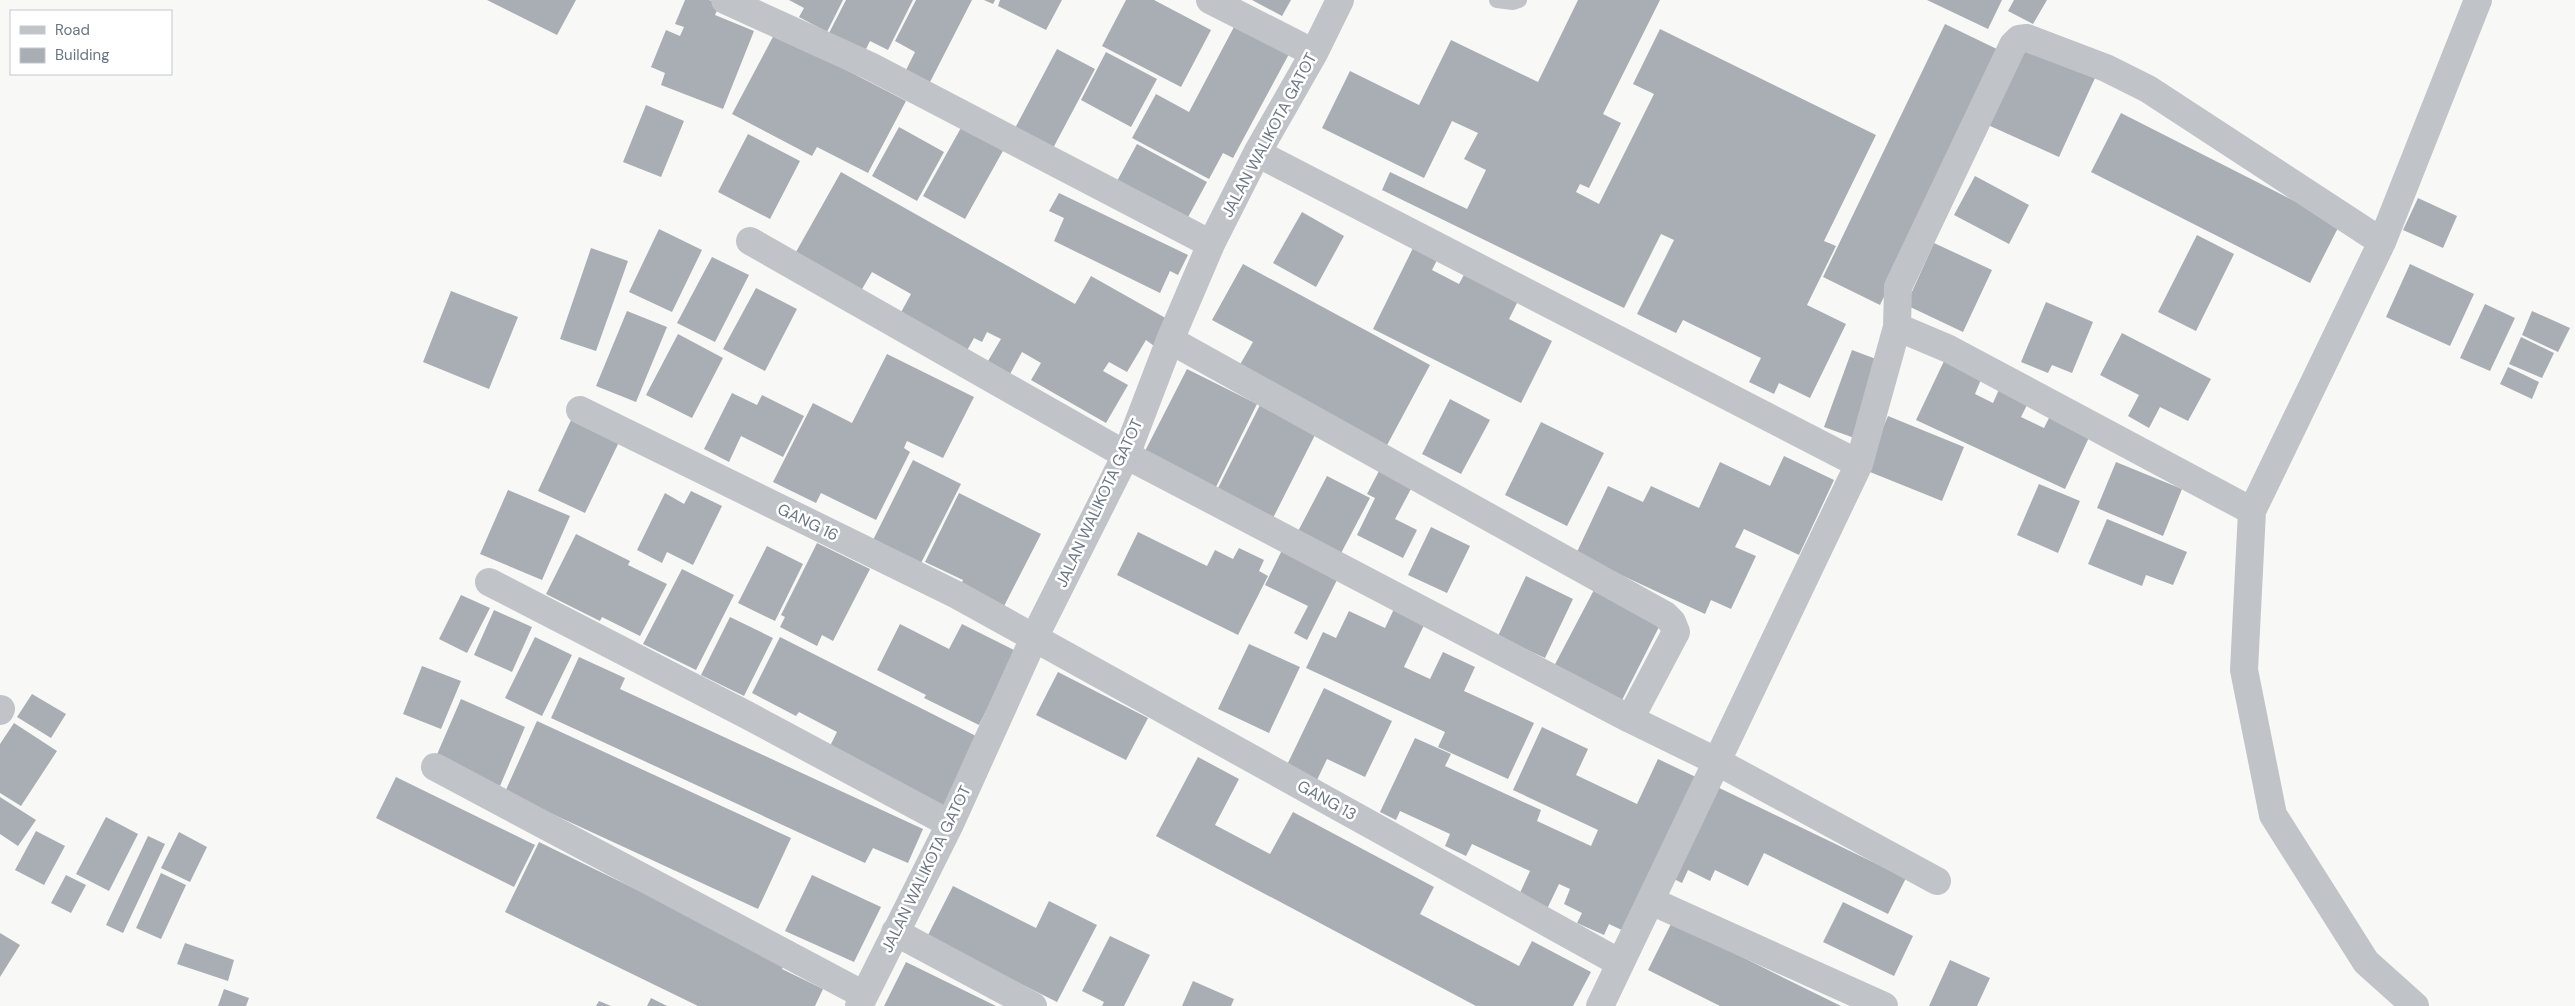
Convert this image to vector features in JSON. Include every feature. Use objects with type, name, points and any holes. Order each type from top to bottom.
[{"type":"street","points":[[725,0],[870,66],[1211,244]]},
{"type":"street","points":[[1210,0],[1314,53]]},
{"type":"street","name":"JALAN WALIKOTA GATOT","points":[[862,1000],[950,824],[1034,638],[1126,455],[1170,340],[1211,244],[1257,153],[1314,53],[1340,0]]},
{"type":"street","points":[[2415,1006],[2366,962],[2273,815],[2244,670],[2252,511],[2382,242],[2478,0]]},
{"type":"street","points":[[1600,1006],[1858,464],[1897,327],[1898,287],[2013,45],[2019,39],[2027,38],[2106,68],[2148,90],[2382,242]]},
{"type":"street","points":[[1257,153],[1858,464]]},
{"type":"street","points":[[750,240],[1126,455],[1630,719],[1716,761],[1937,881]]},
{"type":"street","points":[[1897,327],[1949,349],[2252,511]]},
{"type":"street","points":[[1170,340],[1665,615],[1672,622],[1676,632],[1630,719]]},
{"type":"street","name":"GANG 16","points":[[580,410],[956,595],[1034,638]]},
{"type":"street","points":[[489,582],[745,714],[950,824]]},
{"type":"street","name":"GANG 13","points":[[1034,638],[1620,962]]},
{"type":"street","points":[[435,767],[862,1000]]},
{"type":"street","points":[[1651,901],[1884,1006]]},
{"type":"street","points":[[895,932],[1032,1006]]},
{"type":"lane","points":[[1497,0],[1513,2],[1518,0]]},
{"type":"building","points":[[487,0],[576,0],[557,35]]},
{"type":"building","points":[[685,0],[709,0],[720,4],[715,15],[754,31],[723,109],[661,85],[665,73],[651,67],[666,30],[680,36],[684,27],[675,24]]},
{"type":"building","points":[[789,0],[843,0],[827,32],[799,17],[804,8]]},
{"type":"building","points":[[846,0],[913,0],[888,50],[870,41],[865,51],[829,33]]},
{"type":"building","points":[[916,0],[972,0],[928,86],[904,74],[915,52],[895,41]]},
{"type":"building","points":[[984,0],[995,0],[993,4]]},
{"type":"building","points":[[1000,0],[1062,0],[1046,30],[998,6]]},
{"type":"building","points":[[1126,0],[1154,0],[1211,30],[1181,87],[1102,46]]},
{"type":"building","points":[[1252,0],[1291,0],[1282,16]]},
{"type":"building","points":[[1578,0],[1660,0],[1603,114],[1621,123],[1589,188],[1580,184],[1576,192],[1599,204],[1654,94],[1633,84],[1660,29],[1876,135],[1824,241],[1836,246],[1807,305],[1846,324],[1810,398],[1779,383],[1774,394],[1749,382],[1761,358],[1683,320],[1676,333],[1637,314],[1674,240],[1661,234],[1624,308],[1382,190],[1390,172],[1467,209],[1486,170],[1464,159],[1478,133],[1452,121],[1424,178],[1322,128],[1350,71],[1419,105],[1451,40],[1538,82]]},
{"type":"building","points":[[1927,0],[2002,0],[1988,29]]},
{"type":"building","points":[[2014,0],[2047,0],[2033,24],[2008,11]]},
{"type":"building","points":[[1945,24],[2001,51],[1880,305],[1823,277]]},
{"type":"building","points":[[1235,25],[1289,54],[1233,158],[1223,153],[1209,179],[1132,138],[1156,94],[1189,112]]},
{"type":"building","points":[[775,33],[906,101],[868,173],[817,147],[812,156],[732,114]]},
{"type":"building","points":[[2024,46],[2095,78],[2059,157],[1988,125]]},
{"type":"building","points":[[1057,49],[1095,69],[1051,152],[1013,132]]},
{"type":"building","points":[[1106,52],[1157,79],[1131,127],[1081,100]]},
{"type":"building","points":[[646,105],[684,121],[661,177],[623,162]]},
{"type":"building","points":[[2121,113],[2340,224],[2310,283],[2091,172]]},
{"type":"building","points":[[962,126],[1004,149],[965,219],[923,196]]},
{"type":"building","points":[[899,127],[944,152],[917,201],[872,176]]},
{"type":"building","points":[[748,134],[800,161],[770,219],[718,192]]},
{"type":"building","points":[[1137,144],[1207,182],[1187,219],[1117,181]]},
{"type":"building","points":[[841,172],[1075,304],[1091,276],[1169,320],[1154,346],[1146,340],[1127,372],[1109,362],[1103,371],[1128,385],[1106,423],[1031,380],[1041,363],[1022,352],[1010,374],[988,361],[1001,339],[987,332],[982,342],[974,338],[965,354],[899,316],[911,294],[872,272],[858,296],[792,259]]},
{"type":"building","points":[[1975,176],[2029,205],[2009,244],[1954,215]]},
{"type":"building","points":[[1059,193],[1188,255],[1178,275],[1170,271],[1160,293],[1054,241],[1064,218],[1049,211]]},
{"type":"building","points":[[2418,198],[2457,216],[2443,248],[2403,230]]},
{"type":"building","points":[[1302,212],[1344,236],[1316,287],[1273,263]]},
{"type":"building","points":[[659,229],[702,250],[672,312],[629,292]]},
{"type":"building","points":[[2197,235],[2234,254],[2196,331],[2158,312]]},
{"type":"building","points":[[1934,243],[1992,270],[1963,332],[1906,305]]},
{"type":"building","points":[[1414,246],[1438,258],[1432,270],[1459,284],[1466,271],[1520,297],[1509,319],[1552,341],[1521,403],[1373,329]]},
{"type":"building","points":[[591,248],[628,261],[596,351],[560,339]]},
{"type":"building","points":[[712,257],[749,275],[715,342],[677,323]]},
{"type":"building","points":[[1243,264],[1430,365],[1386,447],[1238,368],[1253,342],[1212,320]]},
{"type":"building","points":[[2410,264],[2474,294],[2450,346],[2386,317]]},
{"type":"building","points":[[756,288],[797,309],[765,371],[723,349]]},
{"type":"building","points":[[451,291],[518,317],[489,389],[423,362]]},
{"type":"building","points":[[2046,302],[2093,322],[2072,373],[2052,365],[2048,373],[2021,362]]},
{"type":"building","points":[[2485,304],[2515,318],[2490,371],[2460,358]]},
{"type":"building","points":[[627,311],[667,327],[636,402],[596,386]]},
{"type":"building","points":[[2532,311],[2570,328],[2558,352],[2522,335]]},
{"type":"building","points":[[2122,333],[2211,379],[2188,421],[2160,407],[2149,428],[2128,416],[2139,395],[2100,375]]},
{"type":"building","points":[[678,334],[723,358],[692,418],[646,395]]},
{"type":"building","points":[[2521,337],[2554,353],[2542,378],[2509,364]]},
{"type":"building","points":[[1852,350],[1884,362],[1857,439],[1824,427]]},
{"type":"building","points":[[887,354],[974,397],[943,458],[907,441],[904,448],[910,452],[876,520],[821,493],[816,503],[773,482],[813,403],[852,423]]},
{"type":"building","points":[[1945,359],[1982,377],[1975,394],[1993,403],[2001,385],[2030,399],[2021,417],[2044,428],[2052,412],[2092,431],[2065,489],[1916,420]]},
{"type":"building","points":[[2508,367],[2539,382],[2532,399],[2500,384]]},
{"type":"building","points":[[1187,369],[1257,404],[1214,491],[1143,455]]},
{"type":"building","points":[[732,393],[757,405],[762,395],[804,416],[783,457],[741,436],[729,462],[704,449]]},
{"type":"building","points":[[1450,399],[1490,420],[1461,474],[1422,454]]},
{"type":"building","points":[[1260,405],[1316,433],[1272,520],[1216,492]]},
{"type":"building","points":[[1888,416],[1964,447],[1942,501],[1865,470]]},
{"type":"building","points":[[572,418],[620,440],[585,513],[538,491]]},
{"type":"building","points":[[1541,422],[1604,453],[1567,526],[1505,495]]},
{"type":"building","points":[[1784,456],[1834,480],[1799,555],[1744,529],[1735,547],[1756,556],[1731,609],[1711,600],[1705,614],[1576,554],[1608,486],[1643,502],[1651,486],[1699,508],[1720,462],[1770,486]]},
{"type":"building","points":[[913,460],[961,484],[920,565],[872,542]]},
{"type":"building","points":[[2116,462],[2182,489],[2163,536],[2097,508]]},
{"type":"building","points":[[1379,471],[1412,487],[1395,519],[1417,530],[1403,558],[1357,535],[1375,498],[1367,494]]},
{"type":"building","points":[[1327,476],[1370,498],[1338,559],[1295,537]]},
{"type":"building","points":[[2039,484],[2080,501],[2058,553],[2017,535]]},
{"type":"building","points":[[508,490],[570,516],[542,580],[480,554]]},
{"type":"building","points":[[691,491],[722,506],[693,565],[667,552],[662,563],[637,550],[665,493],[684,504]]},
{"type":"building","points":[[959,493],[1041,534],[1003,608],[960,587],[963,580],[925,562]]},
{"type":"building","points":[[2107,519],[2187,552],[2173,585],[2146,575],[2142,586],[2088,564]]},
{"type":"building","points":[[1431,527],[1470,546],[1447,593],[1408,575]]},
{"type":"building","points":[[1138,532],[1207,566],[1215,550],[1233,559],[1239,548],[1264,560],[1259,571],[1268,576],[1238,635],[1117,575]]},
{"type":"building","points":[[576,534],[630,561],[628,565],[667,584],[640,636],[602,617],[600,621],[546,594]]},
{"type":"building","points":[[817,543],[870,569],[833,641],[822,635],[817,646],[780,627],[785,617],[781,615]]},
{"type":"building","points":[[767,546],[803,564],[775,621],[738,603]]},
{"type":"building","points":[[1283,548],[1339,576],[1307,640],[1294,633],[1308,606],[1265,585]]},
{"type":"building","points":[[682,569],[734,595],[696,670],[643,644]]},
{"type":"building","points":[[1526,576],[1573,599],[1545,658],[1498,636]]},
{"type":"building","points":[[1595,588],[1662,621],[1620,704],[1552,670]]},
{"type":"building","points":[[461,595],[490,608],[467,653],[439,639]]},
{"type":"building","points":[[1394,609],[1425,623],[1404,667],[1430,679],[1443,652],[1475,667],[1464,691],[1534,723],[1508,779],[1438,747],[1445,732],[1306,668],[1323,632],[1336,638],[1349,611],[1385,628]]},
{"type":"building","points":[[494,610],[532,627],[512,672],[474,655]]},
{"type":"building","points":[[730,617],[773,638],[744,696],[701,675]]},
{"type":"building","points":[[900,624],[949,649],[962,624],[1016,651],[979,725],[924,698],[926,695],[877,670]]},
{"type":"building","points":[[535,637],[572,655],[542,716],[505,698]]},
{"type":"building","points":[[780,637],[980,738],[945,808],[830,746],[837,732],[799,712],[796,716],[752,693]]},
{"type":"building","points":[[1249,644],[1300,667],[1269,733],[1218,709]]},
{"type":"building","points":[[579,657],[625,678],[620,689],[923,829],[908,863],[873,848],[865,863],[551,718]]},
{"type":"building","points":[[422,666],[461,681],[441,729],[403,714]]},
{"type":"building","points":[[1058,672],[1148,718],[1126,760],[1036,715]]},
{"type":"building","points":[[1324,688],[1392,721],[1365,777],[1327,759],[1316,782],[1286,767]]},
{"type":"building","points":[[32,694],[66,714],[51,738],[17,717]]},
{"type":"building","points":[[461,699],[525,727],[500,786],[435,759]]},
{"type":"building","points":[[537,721],[791,838],[758,909],[505,792]]},
{"type":"building","points":[[14,723],[57,751],[21,806],[0,793],[0,744]]},
{"type":"building","points":[[1542,727],[1588,749],[1576,775],[1637,804],[1658,759],[1698,778],[1626,932],[1609,924],[1604,935],[1577,923],[1582,913],[1564,904],[1570,889],[1559,884],[1547,909],[1519,895],[1530,871],[1472,844],[1466,856],[1445,846],[1450,834],[1400,811],[1396,820],[1380,812],[1415,738],[1451,754],[1445,766],[1541,810],[1537,821],[1591,846],[1598,830],[1513,790]]},
{"type":"building","points":[[1198,757],[1239,779],[1215,825],[1270,854],[1293,812],[1434,887],[1420,914],[1519,966],[1532,941],[1591,972],[1573,1006],[1476,1006],[1156,836]]},
{"type":"building","points":[[396,777],[535,845],[514,887],[376,818]]},
{"type":"building","points":[[1709,783],[1906,878],[1888,914],[1764,853],[1748,886],[1715,870],[1710,881],[1688,870],[1682,883],[1664,874]]},
{"type":"building","points":[[0,797],[36,820],[18,846],[0,834]]},
{"type":"building","points":[[106,817],[138,834],[109,891],[76,874]]},
{"type":"building","points":[[36,831],[65,846],[44,885],[15,870]]},
{"type":"building","points":[[179,832],[207,847],[190,882],[161,868]]},
{"type":"building","points":[[148,836],[165,844],[123,933],[106,925]]},
{"type":"building","points":[[539,842],[785,962],[782,969],[823,989],[815,1006],[698,1006],[505,912]]},
{"type":"building","points":[[161,873],[186,885],[161,939],[136,928]]},
{"type":"building","points":[[66,875],[86,885],[71,913],[51,903]]},
{"type":"building","points":[[812,875],[881,907],[854,962],[785,931]]},
{"type":"building","points":[[953,886],[1036,928],[1049,901],[1097,925],[1057,1002],[927,937]]},
{"type":"building","points":[[1843,902],[1913,936],[1894,976],[1823,942]]},
{"type":"building","points":[[1672,922],[1841,1006],[1720,1006],[1648,970]]},
{"type":"building","points":[[0,933],[20,945],[0,977]]},
{"type":"building","points":[[1110,936],[1150,955],[1124,1006],[1102,1006],[1104,1002],[1082,991]]},
{"type":"building","points":[[185,943],[234,960],[228,981],[177,964]]},
{"type":"building","points":[[1950,960],[1990,978],[1977,1006],[1929,1006]]},
{"type":"building","points":[[906,962],[996,1006],[884,1006]]},
{"type":"building","points":[[1193,981],[1234,999],[1231,1006],[1182,1006]]},
{"type":"building","points":[[224,989],[249,998],[246,1006],[218,1006]]},
{"type":"building","points":[[651,998],[667,1006],[647,1006]]},
{"type":"building","points":[[599,1001],[611,1006],[596,1006]]}]
